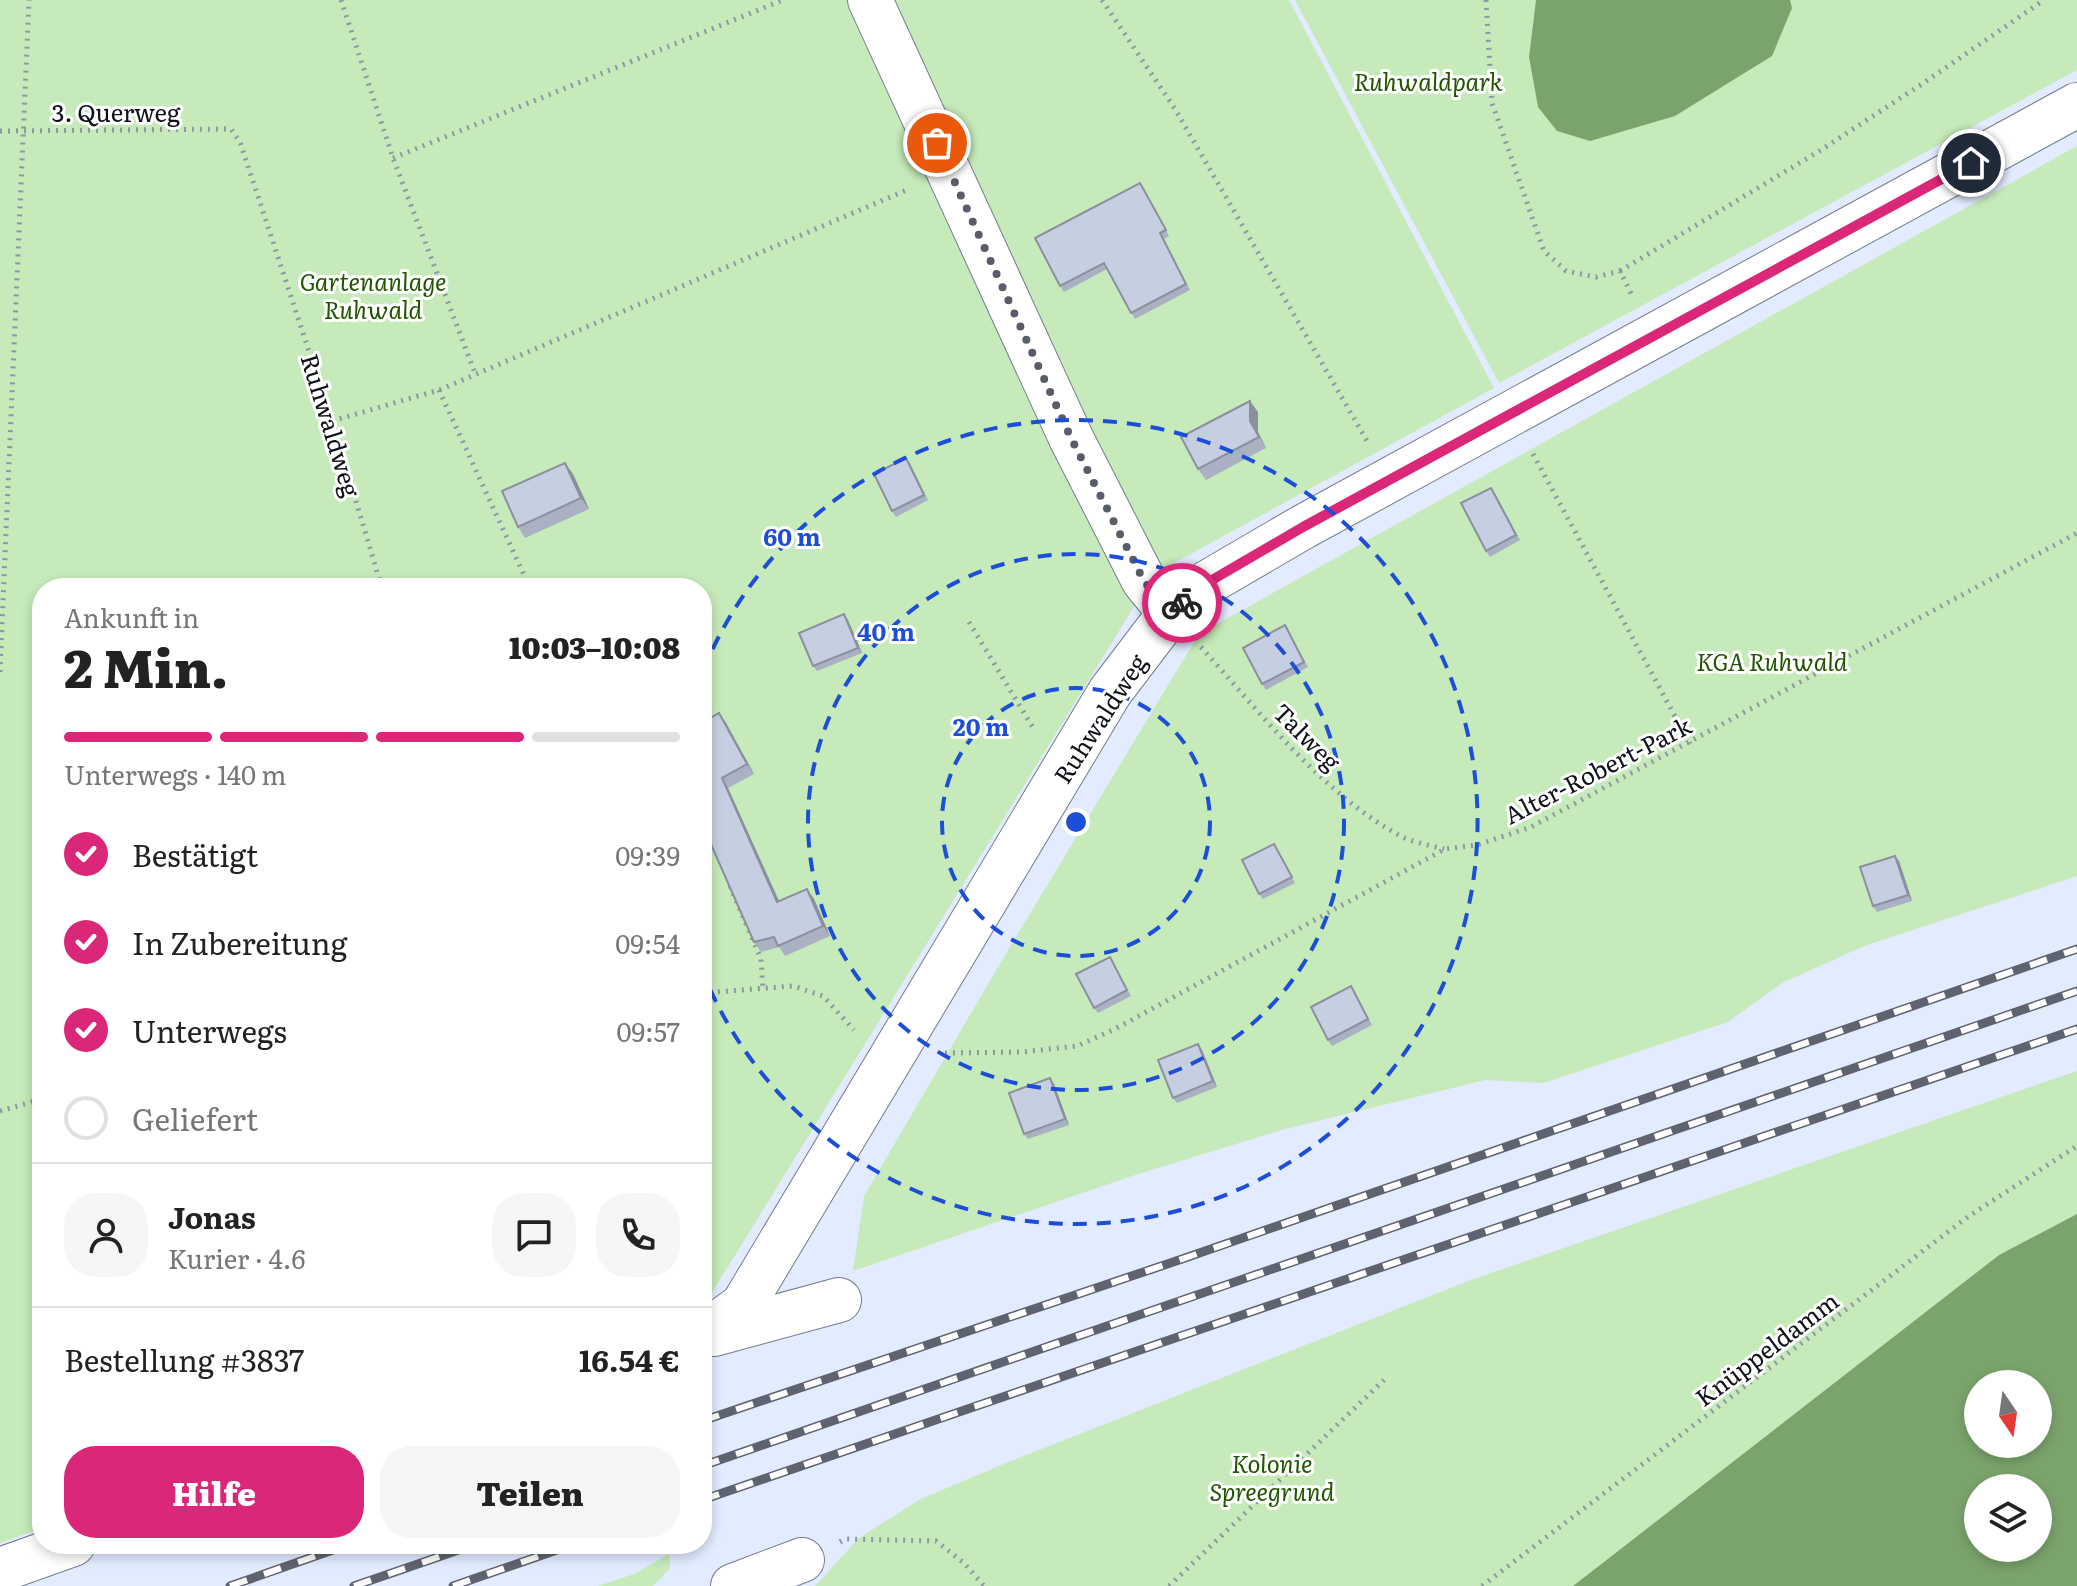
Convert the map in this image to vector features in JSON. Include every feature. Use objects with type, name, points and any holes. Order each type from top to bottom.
[{"type":"street","points":[[870,0],[1071,438],[1144,581],[1170,613]]},
{"type":"street","name":"Ruhwaldweg","points":[[712,1328],[743,1305],[879,1047],[1067,766],[1110,692],[1170,613],[1200,587],[1390,480],[2077,105]]},
{"type":"street","points":[[712,1333],[839,1300]]},
{"type":"street","points":[[0,1570],[45,1554]]},
{"type":"street","points":[[733,1586],[802,1560]]},
{"type":"path","points":[[0,672],[29,0]]},
{"type":"path","points":[[341,0],[393,158],[475,373]]},
{"type":"path","points":[[393,158],[783,0]]},
{"type":"path","points":[[1102,0],[1175,109],[1390,480]]},
{"type":"path","points":[[1486,0],[1492,103],[1544,251],[1566,271],[1596,277],[1620,271],[1821,150],[2044,0]]},
{"type":"path","name":"3. Querweg","points":[[0,131],[231,129]]},
{"type":"path","name":"Ruhwaldweg","points":[[231,129],[240,142],[332,421],[379,578]]},
{"type":"path","points":[[332,421],[439,390],[950,172]]},
{"type":"path","points":[[1620,271],[1654,337]]},
{"type":"path","points":[[439,390],[525,578]]},
{"type":"path","points":[[1511,414],[1690,744]]},
{"type":"path","name":"Alter-Robert-Park","points":[[879,1047],[1022,1052],[1077,1046],[1115,1029],[1445,849],[1477,845],[1531,827],[2077,533]]},
{"type":"path","name":"Talweg","points":[[1170,613],[1322,777],[1368,816],[1400,836],[1445,849]]},
{"type":"path","points":[[969,622],[1050,756],[1067,766]]},
{"type":"path","points":[[712,849],[718,859]]},
{"type":"path","points":[[724,873],[761,959],[763,989]]},
{"type":"path","points":[[712,992],[793,986],[823,996],[879,1047]]},
{"type":"path","points":[[0,1111],[32,1102]]},
{"type":"path","name":"Knüppeldamm","points":[[1482,1586],[1969,1216],[2077,1146]]},
{"type":"path","points":[[1169,1586],[1384,1380]]},
{"type":"path","points":[[802,1560],[845,1539],[936,1541],[964,1563],[984,1586]]},
{"type":"green space","name":"Gartenanlage Ruhwald","points":[[0,0],[1289,0],[1494,388],[1154,574],[712,1293],[712,578],[32,578],[32,1532],[0,1543]]},
{"type":"green space","name":"Ruhwaldpark","points":[[1295,0],[1536,0],[1529,57],[1792,8],[1790,0],[2077,0],[2077,70],[1499,383]]},
{"type":"green space","name":"KGA Ruhwald","points":[[2077,146],[2077,876],[1864,946],[1782,983],[1728,1022],[1543,1083],[1485,1080],[1285,1129],[1135,1175],[853,1271],[864,1196],[1199,634]]},
{"type":"green space","name":"Kolonie Spreegrund","points":[[2077,1071],[2077,1214],[1999,1255],[1573,1586],[815,1586],[859,1538],[921,1499],[1006,1463],[1471,1280]]},
{"type":"green space","points":[[669,1554],[670,1568],[653,1586],[598,1586],[634,1574]]},
{"type":"shaded area","points":[[1536,0],[1790,0],[1792,8],[1772,56],[1675,116],[1590,141],[1557,131],[1538,107],[1529,57]]},
{"type":"shaded area","points":[[2077,1214],[2077,1586],[1573,1586],[1999,1255]]},
{"type":"building","points":[[1140,183],[1166,230],[1160,233],[1186,284],[1131,313],[1104,263],[1060,286],[1035,238]]},
{"type":"building","points":[[1250,401],[1250,421],[1259,437],[1198,469],[1181,437]]},
{"type":"building","points":[[906,458],[924,495],[892,511],[874,474]]},
{"type":"building","points":[[565,463],[581,498],[518,527],[502,491]]},
{"type":"building","points":[[1491,488],[1516,535],[1486,551],[1461,503]]},
{"type":"building","points":[[844,614],[858,648],[813,666],[799,633]]},
{"type":"building","points":[[1285,625],[1304,662],[1262,684],[1243,648]]},
{"type":"building","points":[[719,713],[747,764],[722,778],[777,902],[807,889],[823,926],[778,946],[774,937],[754,942],[712,847],[712,717]]},
{"type":"building","points":[[1274,844],[1292,877],[1259,894],[1242,860]]},
{"type":"building","points":[[1895,856],[1908,895],[1873,906],[1860,867]]},
{"type":"building","points":[[1110,957],[1127,990],[1094,1008],[1076,974]]},
{"type":"building","points":[[1351,986],[1368,1019],[1328,1040],[1311,1007]]},
{"type":"building","points":[[1198,1044],[1213,1081],[1173,1098],[1158,1060]]},
{"type":"building","points":[[1050,1078],[1065,1119],[1024,1134],[1009,1093]]},
{"type":"railway","points":[[712,1418],[1185,1258],[2077,949]]},
{"type":"railway","points":[[712,1463],[2077,991]]},
{"type":"railway","points":[[712,1497],[2077,1029]]},
{"type":"railway","points":[[230,1586],[321,1554]]},
{"type":"railway","points":[[354,1586],[447,1554]]},
{"type":"railway","points":[[453,1586],[545,1554]]},
{"type":"way so far","points":[[937,143],[1071,438],[1144,581],[1170,613],[1182,603]]},
{"type":"route","points":[[1182,603],[1200,587],[1303,527],[1971,163]]}]
